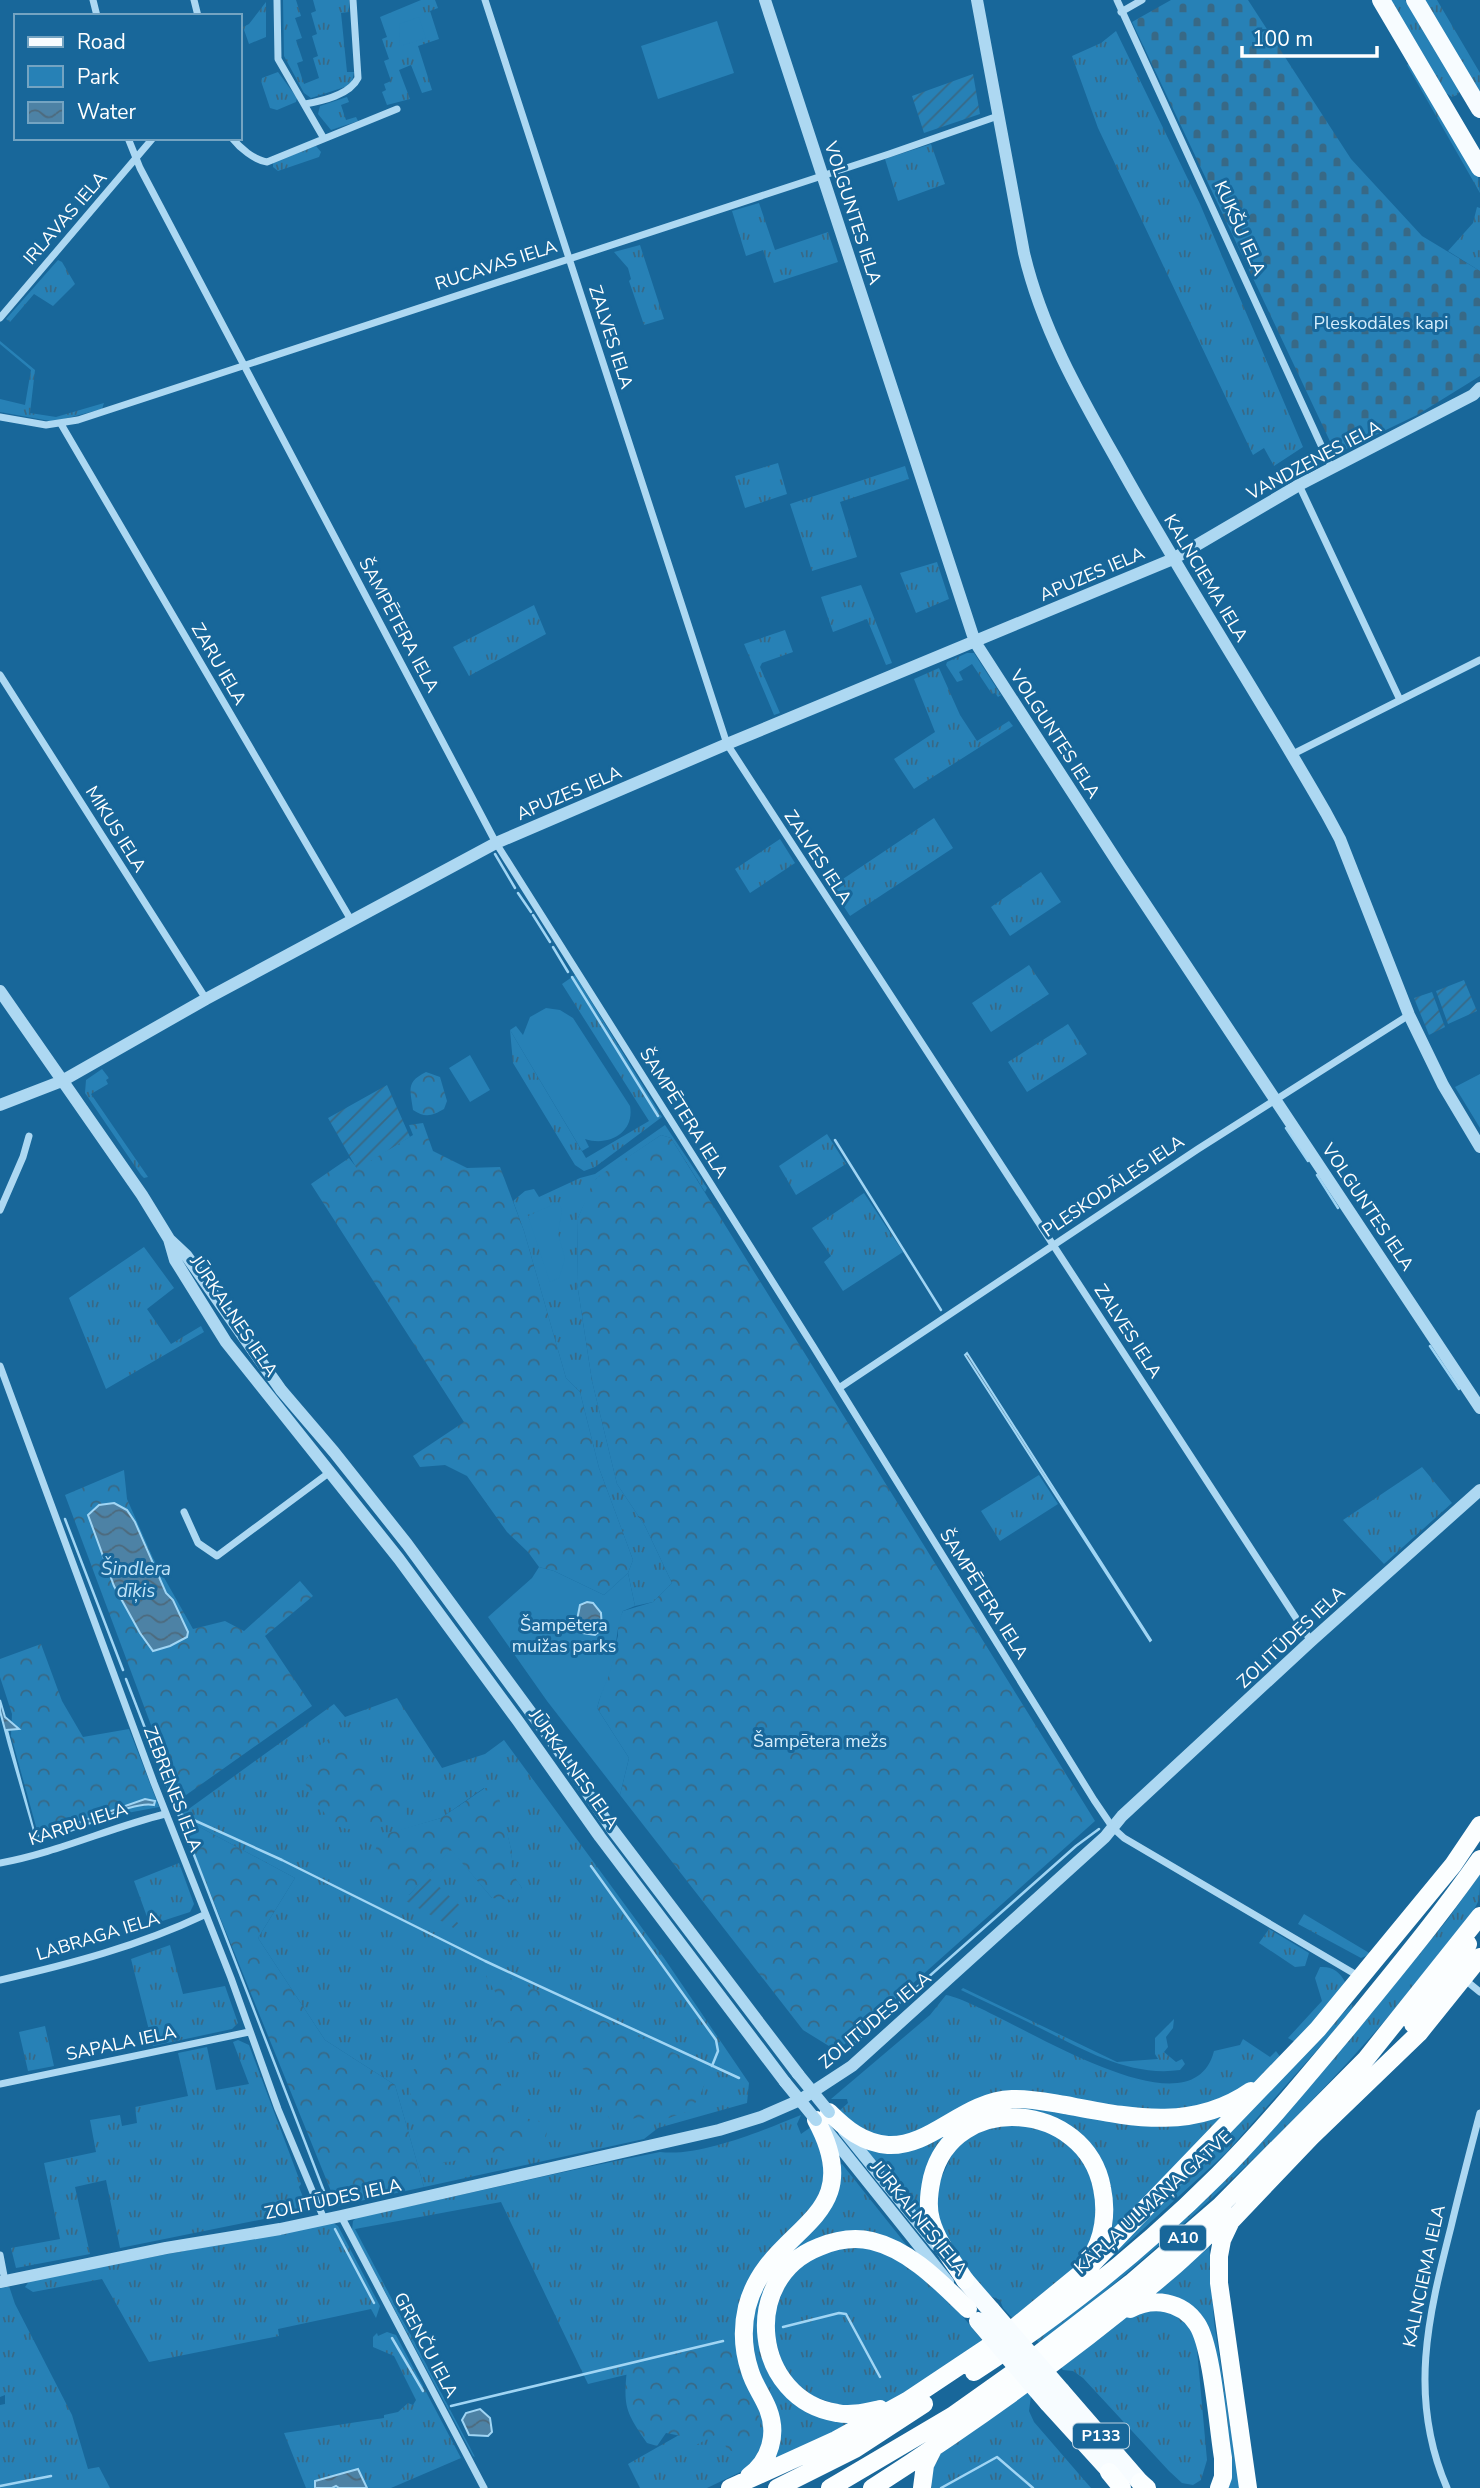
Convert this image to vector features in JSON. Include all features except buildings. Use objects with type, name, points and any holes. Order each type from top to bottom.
[{"type":"highway","points":[[730,2488],[836,2440],[907,2401],[1003,2337],[1066,2286],[1114,2243],[1318,2029],[1453,1865],[1480,1825]]},
{"type":"highway","name":"KĀRĻA ULMAŅA GATVE","points":[[777,2488],[855,2449],[999,2356],[1117,2267],[1217,2176],[1259,2132],[1440,1916],[1480,1859]]},
{"type":"highway","points":[[1373,2076],[1458,1964],[1478,1918]]},
{"type":"highway","name":"A10","points":[[830,2488],[952,2416],[1027,2363],[1131,2283],[1220,2206],[1366,2059],[1478,1918]]},
{"type":"highway","points":[[1248,2488],[1219,2283],[1222,2240],[1231,2221],[1258,2191],[1419,2033],[1480,1957]]},
{"type":"highway","points":[[1318,2029],[1360,1993],[1400,1965]]},
{"type":"highway","points":[[822,2116],[862,2138],[878,2144],[895,2145],[919,2139],[972,2109],[1000,2100],[1031,2099],[1146,2119],[1184,2116],[1232,2102],[1279,2070]]},
{"type":"highway","points":[[730,2488],[754,2472],[771,2446],[772,2421],[750,2370],[744,2347],[744,2323],[749,2300],[766,2266],[813,2219],[828,2196],[832,2158],[822,2116]]},
{"type":"highway","points":[[965,2280],[939,2240],[932,2222],[929,2206],[933,2175],[948,2147],[964,2133],[985,2122],[1016,2116],[1047,2123],[1066,2133],[1090,2156],[1099,2174],[1104,2208],[1101,2234],[1092,2256],[1066,2286]]},
{"type":"highway","points":[[872,2488],[933,2449],[1111,2318],[1258,2191]]},
{"type":"highway","points":[[907,2401],[883,2409],[842,2414],[817,2407],[794,2391],[776,2369],[768,2352],[765,2335],[769,2300],[781,2276],[799,2258],[823,2245],[843,2241],[871,2241],[890,2248],[917,2264],[979,2313]]},
{"type":"highway","points":[[1111,2318],[1143,2302],[1160,2302],[1185,2310],[1198,2324],[1205,2343],[1223,2458],[1223,2477],[1219,2488]]},
{"type":"highway","points":[[922,2488],[925,2465],[933,2449]]},
{"type":"highway","points":[[1109,2472],[1136,2487]]},
{"type":"main road","points":[[1381,0],[1480,167]]},
{"type":"main road","points":[[1413,0],[1480,110]]},
{"type":"main road","points":[[1421,68],[1450,103],[1462,100],[1466,86]]},
{"type":"main road","points":[[1447,113],[1464,128],[1480,153]]},
{"type":"main road","name":"P133","points":[[965,2280],[979,2313],[1136,2487]]},
{"type":"main road","name":"P133","points":[[1054,2397],[1109,2472]]},
{"type":"street","points":[[277,0],[278,59],[323,137]]},
{"type":"street","points":[[305,104],[347,91],[354,86],[358,78],[353,0]]},
{"type":"street","name":"ZALVES IELA","points":[[485,0],[727,744],[1311,1641]]},
{"type":"street","name":"VOLGUNTES IELA","points":[[765,0],[975,642],[1480,1408]]},
{"type":"street","name":"KALNCIEMA IELA","points":[[977,0],[1024,253],[1036,300],[1074,384],[1173,559],[1293,754],[1340,839],[1409,1015],[1443,1085],[1480,1147]]},
{"type":"street","name":"KUKŠU IELA","points":[[1116,0],[1332,470]]},
{"type":"street","points":[[1121,12],[1142,0]]},
{"type":"street","points":[[234,140],[244,151],[261,162],[267,162],[397,108]]},
{"type":"street","name":"RUCAVAS IELA","points":[[0,417],[41,424],[61,424],[245,366],[998,116]]},
{"type":"street","name":"ŠAMPĒTERA IELA","points":[[129,140],[135,160],[496,844],[1113,1828],[1124,1839],[1361,1978]]},
{"type":"street","name":"IRLAVAS IELA","points":[[0,318],[151,140]]},
{"type":"street","name":"VANDZENES IELA","points":[[1173,559],[1299,485],[1478,393]]},
{"type":"street","name":"ZARU IELA","points":[[61,424],[351,920]]},
{"type":"street","points":[[1299,485],[1400,700]]},
{"type":"street","name":"APUZES IELA","points":[[0,1105],[62,1081],[206,999],[496,844],[727,744],[1173,559]]},
{"type":"street","points":[[1293,754],[1480,660]]},
{"type":"street","name":"MIKUS IELA","points":[[0,675],[206,999]]},
{"type":"street","name":"JŪRKALNES IELA","points":[[0,990],[138,1188],[169,1239],[175,1260],[226,1342],[400,1559],[600,1837],[785,2082],[822,2116],[965,2280]]},
{"type":"street","name":"PLESKODĀLES IELA","points":[[839,1388],[1275,1099],[1409,1015]]},
{"type":"street","points":[[0,1210],[29,1136]]},
{"type":"street","name":"JŪRKALNES IELA","points":[[169,1239],[186,1255],[281,1390],[407,1544],[557,1748],[612,1829],[798,2074],[822,2116],[903,2226],[979,2313]]},
{"type":"street","name":"ZEBRENES IELA","points":[[0,1366],[165,1814],[231,1978],[282,2121],[324,2219]]},
{"type":"street","points":[[184,1512],[198,1543],[217,1556],[331,1472]]},
{"type":"street","name":"ZOLITŪDES IELA","points":[[3,2282],[166,2248],[280,2229],[706,2133],[761,2117],[800,2100],[835,2079],[945,1984],[1311,1641],[1480,1490]]},
{"type":"street","name":"KARPU IELA","points":[[0,1863],[39,1854],[136,1821],[165,1814]]},
{"type":"street","name":"LABRAGA IELA","points":[[0,1980],[99,1955],[204,1915]]},
{"type":"street","points":[[1464,1979],[1480,1992]]},
{"type":"street","name":"SAPALA IELA","points":[[0,2084],[249,2032]]},
{"type":"street","name":"KALNCIEMA IELA","points":[[1447,2488],[1426,2406],[1423,2378],[1425,2341],[1444,2253],[1480,2113]]},
{"type":"street","name":"GRENČU IELA","points":[[341,2216],[484,2488]]},
{"type":"street","points":[[0,2255],[3,2282]]},
{"type":"green space","points":[[283,0],[296,0],[301,16],[295,18],[302,38],[296,40],[303,61],[297,63],[304,84],[319,78],[313,58],[318,56],[312,36],[317,34],[311,13],[316,11],[313,0],[349,0],[349,12],[341,13],[347,72],[354,72],[352,82],[348,86],[311,98],[304,93],[284,56]]},
{"type":"green space","points":[[421,0],[435,0],[438,8],[430,11],[439,39],[418,46],[432,90],[422,93],[411,65],[399,70],[410,99],[387,105],[382,92],[386,90],[384,84],[391,81],[384,61],[389,59],[382,39],[387,37],[380,17]]},
{"type":"green space","name":"Pleskodāles kapi","points":[[1171,0],[1248,0],[1351,159],[1422,236],[1480,271],[1480,376],[1417,415],[1336,454],[1132,22]]},
{"type":"green space","points":[[1388,0],[1405,0],[1461,90],[1457,95],[1452,97],[1446,93]]},
{"type":"green space","points":[[1422,0],[1437,0],[1480,73],[1480,99]]},
{"type":"green space","points":[[266,2],[266,37],[249,44],[243,27],[249,24]]},
{"type":"green space","points":[[419,17],[426,38],[400,46],[399,24]]},
{"type":"green space","points":[[717,21],[734,73],[658,99],[641,46]]},
{"type":"green space","points":[[1116,31],[1200,204],[1303,447],[1274,466],[1264,448],[1253,455],[1098,128],[1072,56],[1101,43]]},
{"type":"green space","points":[[1411,62],[1478,177],[1480,193],[1407,65]]},
{"type":"green space","points":[[278,72],[297,98],[296,102],[277,110],[270,108],[261,81],[262,78]]},
{"type":"green space","points":[[973,74],[980,114],[924,133],[912,96]]},
{"type":"green space","points":[[347,97],[349,102],[341,105],[346,120],[356,117],[358,121],[331,130],[318,114],[320,106]]},
{"type":"green space","points":[[931,144],[945,184],[898,201],[885,159]]},
{"type":"green space","points":[[316,146],[321,152],[319,157],[278,171],[273,167],[273,162]]},
{"type":"green space","points":[[759,203],[775,250],[828,232],[838,262],[774,283],[763,250],[746,256],[732,211]]},
{"type":"green space","points":[[1477,207],[1480,208],[1480,271],[1448,251],[1473,223]]},
{"type":"green space","points":[[640,245],[664,319],[644,325],[629,281],[631,279],[628,268],[614,252]]},
{"type":"green space","points":[[58,260],[62,262],[75,284],[53,306],[34,294],[10,322],[6,319]]},
{"type":"green space","points":[[0,341],[35,370],[30,413],[56,417],[104,403],[102,409],[50,421],[0,412],[0,399],[25,405],[31,370],[0,344]]},
{"type":"green space","points":[[778,463],[787,494],[745,508],[735,476]]},
{"type":"green space","points":[[905,466],[909,479],[840,502],[857,557],[812,571],[790,504]]},
{"type":"green space","points":[[937,562],[949,599],[916,613],[900,573]]},
{"type":"green space","points":[[861,585],[892,663],[886,665],[867,619],[833,632],[821,597]]},
{"type":"green space","points":[[534,605],[546,634],[469,676],[453,647]]},
{"type":"green space","points":[[785,630],[793,652],[762,663],[760,667],[780,713],[774,715],[744,644]]},
{"type":"green space","points":[[967,653],[974,653],[1001,695],[998,697],[995,693],[992,694],[972,664],[959,672],[963,680],[957,682],[946,665],[947,662]]},
{"type":"green space","points":[[939,668],[960,715],[977,741],[1009,721],[1013,726],[914,789],[894,759],[935,732],[914,679]]},
{"type":"green space","points":[[934,818],[953,848],[850,916],[831,887]]},
{"type":"green space","points":[[780,839],[795,863],[750,893],[735,869]]},
{"type":"green space","points":[[1041,872],[1061,902],[1010,936],[991,907]]},
{"type":"green space","points":[[1029,965],[1049,994],[991,1032],[972,1003]]},
{"type":"green space","points":[[575,975],[662,1117],[595,1167],[584,1171],[575,1165],[513,1063],[510,1030],[586,1158],[649,1121],[562,984]]},
{"type":"green space","points":[[1464,980],[1477,1011],[1448,1024],[1436,991]]},
{"type":"green space","points":[[1432,992],[1445,1027],[1429,1035],[1414,998]]},
{"type":"green space","points":[[546,1008],[560,1010],[573,1018],[630,1106],[628,1124],[618,1136],[602,1141],[585,1139],[589,1147],[582,1151],[510,1030],[516,1026],[523,1035],[530,1017]]},
{"type":"green space","points":[[1068,1024],[1087,1054],[1027,1092],[1008,1062]]},
{"type":"green space","points":[[470,1055],[490,1090],[470,1102],[449,1068]]},
{"type":"green space","points":[[102,1069],[109,1078],[106,1080],[108,1084],[91,1094],[148,1177],[141,1175],[85,1093],[86,1080]]},
{"type":"green space","points":[[426,1072],[440,1077],[447,1101],[444,1109],[428,1115],[413,1110],[411,1091],[415,1079]]},
{"type":"green space","points":[[1480,1074],[1480,1128],[1455,1087]]},
{"type":"green space","points":[[387,1085],[410,1137],[357,1169],[328,1118]]},
{"type":"green space","points":[[423,1123],[433,1151],[467,1168],[500,1167],[524,1231],[566,1378],[580,1392],[599,1468],[633,1560],[628,1573],[604,1595],[554,1571],[539,1567],[507,1532],[467,1476],[445,1465],[420,1467],[413,1456],[464,1422],[311,1184],[349,1158],[357,1168],[413,1135],[409,1125]]},
{"type":"green space","points":[[665,1125],[707,1188],[705,1192],[671,1138],[661,1135],[596,1179],[578,1218],[577,1283],[592,1381],[617,1484],[645,1526],[672,1583],[653,1602],[635,1606],[628,1573],[633,1560],[599,1468],[580,1392],[566,1378],[513,1201],[525,1191],[534,1189],[539,1197],[595,1174]]},
{"type":"green space","points":[[827,1134],[846,1164],[796,1195],[779,1166]]},
{"type":"green space","name":"Šampētera mežs","points":[[661,1135],[671,1138],[1095,1821],[837,2051],[803,2030],[620,1795],[629,1758],[597,1708],[623,1611],[653,1602],[672,1583],[645,1526],[617,1484],[592,1381],[577,1283],[578,1218],[593,1182],[599,1176]]},
{"type":"green space","points":[[864,1193],[903,1252],[843,1291],[824,1262],[831,1256],[812,1228]]},
{"type":"green space","points":[[558,1202],[562,1210],[558,1233],[565,1259],[559,1278],[550,1282],[528,1216]]},
{"type":"green space","points":[[144,1247],[174,1288],[147,1309],[171,1344],[201,1326],[204,1332],[106,1389],[69,1298]]},
{"type":"green space","points":[[1422,1467],[1452,1503],[1384,1564],[1343,1520]]},
{"type":"green space","points":[[124,1470],[127,1499],[153,1558],[193,1629],[225,1621],[244,1631],[300,1581],[313,1596],[265,1636],[312,1706],[179,1800],[65,1495]],"holes":[[[142,1535],[166,1593],[173,1600],[188,1632],[187,1636],[140,1633]]]},
{"type":"green space","points":[[1039,1475],[1058,1504],[1000,1541],[981,1511]]},
{"type":"green space","name":"Šampētera muižas parks","points":[[539,1567],[554,1571],[604,1595],[628,1573],[635,1606],[623,1611],[612,1665],[597,1708],[629,1758],[620,1795],[547,1701],[488,1617],[532,1578]]},
{"type":"green space","points":[[41,1644],[62,1701],[83,1737],[129,1729],[159,1807],[37,1830],[11,1736],[12,1714],[0,1677],[0,1659]]},
{"type":"green space","points":[[397,1698],[442,1768],[485,1754],[504,1740],[664,1958],[749,2083],[747,2103],[658,2128],[644,2139],[424,2187],[395,2085],[325,2040],[258,1938],[295,1878],[179,1816],[334,1704],[345,1717]],"holes":[[[484,1788],[507,1833],[512,1853],[509,1870],[522,1888],[492,1898],[451,1849],[409,1895],[381,1836],[441,1818]]]},
{"type":"green space","points":[[332,1737],[357,1750],[379,1768],[396,1790],[407,1815],[364,1829],[346,1829],[327,1816],[299,1774],[312,1752]]},
{"type":"green space","points":[[485,1788],[497,1789],[512,1853],[510,1870],[522,1888],[512,1900],[492,1898],[451,1850],[409,1895],[376,1874],[372,1859],[381,1835],[441,1818]]},
{"type":"green space","points":[[179,1816],[295,1878],[258,1938],[325,2040],[395,2085],[424,2187],[337,2206]]},
{"type":"green space","points":[[179,1863],[194,1904],[190,1912],[150,1925],[134,1881]]},
{"type":"green space","points":[[1480,1874],[1479,1900],[1464,1925],[1364,2045],[1321,2091],[1185,2223],[1040,2344],[1035,2338],[1110,2279],[1381,2001],[1448,1919]]},
{"type":"green space","points":[[426,1875],[466,1911],[456,1921],[461,1926],[457,1930],[406,1901]]},
{"type":"green space","points":[[1304,1914],[1371,1954],[1361,1958],[1298,1924]]},
{"type":"green space","points":[[1269,1929],[1309,1953],[1305,1966],[1295,1967],[1259,1943]]},
{"type":"green space","points":[[170,1945],[183,1994],[225,1986],[238,2023],[232,2029],[153,2046],[131,1959]]},
{"type":"green space","points":[[1320,1967],[1335,1970],[1345,1982],[1341,1991],[1295,2042],[1288,2038],[1322,2001],[1315,1978]]},
{"type":"green space","points":[[488,1968],[716,2072],[705,2083],[699,2098],[689,2111],[663,2120],[636,2118],[613,2123],[597,2099],[590,2072],[527,2050],[492,2032],[491,2022],[501,2008],[486,1976]]},
{"type":"green space","points":[[963,1988],[1117,2062],[1158,2059],[1155,2054],[1155,2038],[1174,2019],[1173,2028],[1166,2037],[1168,2047],[1164,2052],[1176,2062],[1182,2059],[1185,2064],[1180,2070],[1161,2071],[1125,2066],[1073,2045],[961,1990]]},
{"type":"green space","points":[[946,1995],[1089,2062],[1131,2077],[1169,2083],[1198,2076],[1214,2051],[1240,2045],[1243,2039],[1270,2057],[1276,2051],[1281,2058],[1274,2068],[1240,2093],[1223,2101],[1164,2114],[1038,2095],[916,2135],[871,2137],[839,2111],[848,2103],[847,2099],[831,2099],[930,2015]]},
{"type":"green space","points":[[1352,2004],[1355,2007],[1227,2152],[1086,2278]]},
{"type":"green space","points":[[45,2026],[54,2066],[28,2071],[19,2032]]},
{"type":"green space","points":[[238,2040],[249,2045],[301,2184],[299,2187],[308,2210],[120,2248],[106,2180],[75,2187],[90,2254],[16,2268],[11,2248],[60,2239],[44,2163],[96,2152],[90,2120],[120,2115],[122,2126],[137,2123],[135,2107],[188,2096],[178,2053],[207,2047],[216,2090],[249,2084],[233,2042]]},
{"type":"green space","points":[[473,2045],[500,2077],[503,2099],[515,2116],[544,2122],[547,2131],[545,2142],[434,2165],[422,2162],[409,2082],[414,2069],[438,2067],[458,2051]]},
{"type":"green space","points":[[1001,2105],[1225,2115],[1112,2233],[1112,2196],[1105,2169],[1091,2151],[1046,2115],[952,2134],[924,2221],[864,2147],[878,2149]]},
{"type":"green space","points":[[801,2115],[797,2124],[801,2134],[811,2127],[819,2136],[826,2186],[743,2301],[767,2437],[753,2466],[707,2488],[640,2488],[628,2464],[679,2435],[650,2369],[588,2384],[501,2202],[355,2229],[475,2457],[473,2456],[352,2230],[353,2221],[357,2217],[660,2152],[712,2146],[751,2135]]},
{"type":"green space","points":[[1007,2122],[1052,2131],[1087,2163],[1099,2215],[1090,2247],[1081,2260],[1016,2322],[1003,2308],[1000,2300],[990,2296],[954,2253],[936,2212],[936,2190],[953,2152],[970,2136]]},
{"type":"green space","points":[[842,2164],[912,2252],[873,2235],[776,2273],[773,2377],[857,2420],[773,2463],[764,2391],[748,2332],[761,2282],[785,2251],[837,2166]]},
{"type":"green space","points":[[333,2223],[338,2226],[380,2306],[376,2318],[371,2309],[278,2329],[279,2336],[149,2362],[102,2279],[33,2292],[25,2287],[30,2280]]},
{"type":"green space","points":[[1209,2243],[1214,2322],[1240,2488],[1225,2488],[1217,2376],[1178,2298],[1151,2293]]},
{"type":"green space","points":[[839,2247],[872,2248],[903,2261],[949,2301],[984,2343],[895,2400],[880,2405],[847,2408],[807,2394],[784,2370],[771,2323],[787,2280],[811,2258]]},
{"type":"green space","points":[[9,2286],[15,2304],[72,2415],[88,2469],[99,2467],[110,2488],[0,2488],[0,2405],[5,2404],[5,2395],[0,2397],[0,2288]]},
{"type":"green space","points":[[1152,2306],[1183,2317],[1196,2339],[1207,2460],[1201,2480],[1193,2485],[1182,2483],[1169,2471],[1083,2378],[1073,2371],[1063,2370],[1057,2363],[1132,2312]]},
{"type":"green space","points":[[387,2332],[396,2335],[461,2458],[391,2488],[306,2488],[284,2433],[384,2418],[384,2415],[398,2412],[408,2403],[413,2405],[416,2400],[394,2356],[373,2347],[373,2337],[377,2333],[378,2336]]},
{"type":"green space","points":[[728,2340],[732,2356],[761,2421],[752,2460],[727,2449],[719,2433],[696,2445],[691,2438],[666,2433],[657,2446],[647,2443],[628,2409],[625,2393],[627,2369]]},
{"type":"green space","points":[[1024,2388],[1031,2396],[1029,2411],[1034,2422],[1091,2488],[932,2488],[930,2475],[938,2454]]},
{"type":"water","points":[[967,1353],[1151,1640],[1150,1641],[965,1355]]},
{"type":"water","name":"Šindlera dīķis","points":[[114,1503],[127,1510],[135,1522],[166,1593],[173,1600],[188,1632],[187,1637],[170,1646],[153,1651],[114,1586],[88,1515],[99,1505]]},
{"type":"water","points":[[593,1603],[601,1613],[602,1629],[595,1635],[583,1633],[577,1620],[580,1605]]},
{"type":"water","points":[[0,1700],[5,1717],[19,1729],[7,1730],[34,1830],[0,1711]]},
{"type":"water","points":[[145,1799],[155,1801],[154,1805],[129,1808],[65,1833],[36,1838],[35,1835],[40,1836]]},
{"type":"water","points":[[480,2409],[490,2418],[492,2432],[488,2436],[469,2435],[462,2420],[466,2413]]},
{"type":"water","points":[[358,2469],[367,2488],[315,2488],[315,2481]]},
{"type":"waterway","points":[[495,854],[515,888]]},
{"type":"waterway","points":[[518,893],[531,912]]},
{"type":"waterway","points":[[533,915],[550,942]]},
{"type":"waterway","points":[[553,947],[568,972]]},
{"type":"waterway","points":[[572,977],[658,1116]]},
{"type":"waterway","points":[[1286,1128],[1308,1161]]},
{"type":"waterway","points":[[835,1140],[941,1310]]},
{"type":"waterway","points":[[1317,1175],[1338,1208]]},
{"type":"waterway","points":[[1430,1346],[1459,1389]]},
{"type":"waterway","points":[[65,1519],[123,1670]]},
{"type":"waterway","points":[[126,1679],[327,2199]]},
{"type":"waterway","points":[[176,1812],[282,1860],[485,1961],[739,2078]]},
{"type":"waterway","points":[[845,2051],[1076,1846],[1099,1829]]},
{"type":"waterway","points":[[591,1866],[716,2040],[718,2051],[712,2066]]},
{"type":"waterway","points":[[335,2229],[374,2303]]},
{"type":"waterway","points":[[783,2327],[839,2313],[846,2314],[880,2377]]},
{"type":"waterway","points":[[392,2338],[423,2391]]},
{"type":"waterway","points":[[451,2406],[723,2341]]},
{"type":"waterway","points":[[941,2488],[997,2457],[1033,2488]]},
{"type":"waterway","points":[[0,2486],[51,2476]]}]
